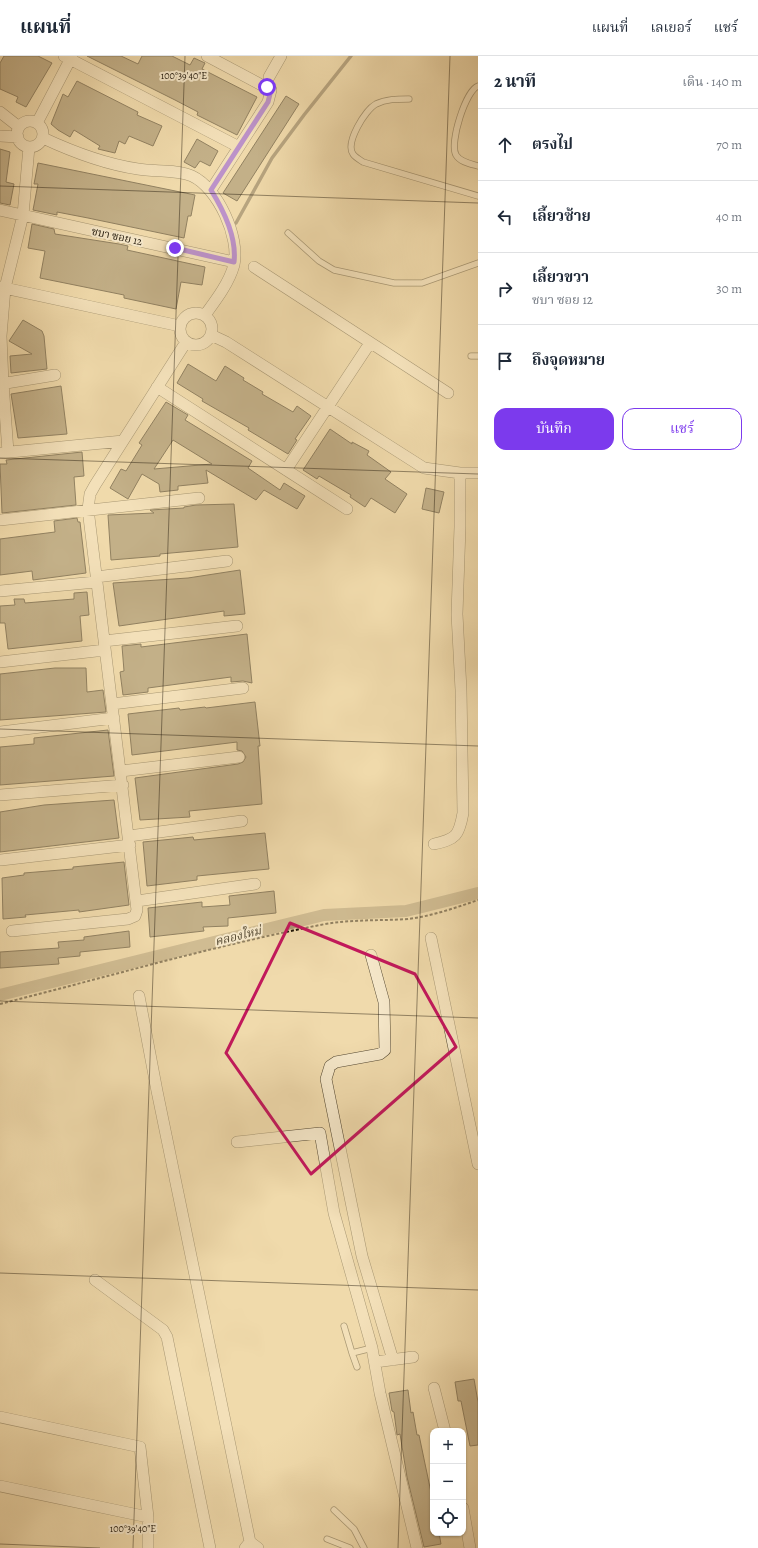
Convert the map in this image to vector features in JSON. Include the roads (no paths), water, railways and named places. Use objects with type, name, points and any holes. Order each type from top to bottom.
[{"type":"street","points":[[207,56],[271,90],[268,102],[211,190]]},
{"type":"street","points":[[269,78],[281,56]]},
{"type":"street","points":[[37,123],[69,57],[239,147]]},
{"type":"street","points":[[0,112],[18,132],[24,145],[35,146],[43,138]]},
{"type":"street","points":[[0,136],[18,132],[28,121],[37,123],[41,127],[43,138]]},
{"type":"street","points":[[43,138],[90,158],[117,165],[138,169],[180,172],[192,176],[211,190],[227,222],[233,239],[234,262],[219,296],[205,315]]},
{"type":"street","points":[[29,146],[23,215],[3,288],[1,384],[4,453],[123,441]]},
{"type":"street","name":"ชบา ซอย 12","points":[[0,210],[234,262]]},
{"type":"street","points":[[254,267],[448,393]]},
{"type":"street","points":[[3,288],[180,326]]},
{"type":"street","points":[[198,312],[205,315],[210,320],[213,328],[207,341],[200,345],[186,342],[182,337],[180,326],[184,318],[190,314],[198,312]]},
{"type":"street","points":[[211,335],[226,342],[424,468],[460,473],[478,473]]},
{"type":"street","points":[[12,931],[128,919],[135,916],[137,910],[123,785],[104,646],[88,509],[90,494],[95,485],[186,342]]},
{"type":"street","points":[[286,470],[370,343]]},
{"type":"street","points":[[1,384],[55,375]]},
{"type":"street","points":[[157,387],[347,509]]},
{"type":"street","points":[[434,844],[454,837],[460,830],[463,813],[461,690],[457,614],[460,473]]},
{"type":"street","points":[[0,520],[88,509],[199,498]]},
{"type":"street","points":[[0,591],[96,580],[227,561]]},
{"type":"street","points":[[0,662],[237,626]]},
{"type":"street","points":[[112,704],[243,688]]},
{"type":"street","points":[[0,732],[114,718]]},
{"type":"street","points":[[120,771],[239,757]]},
{"type":"street","points":[[0,795],[123,785]]},
{"type":"street","points":[[1,860],[242,821]]},
{"type":"street","points":[[137,901],[256,884]]},
{"type":"street","points":[[431,938],[478,1164]]},
{"type":"street","points":[[371,955],[384,1002],[385,1050],[380,1054],[336,1062],[330,1066],[326,1079],[362,1256],[392,1360]]},
{"type":"street","points":[[140,996],[159,1099],[251,1546]]},
{"type":"street","points":[[236,1142],[320,1133],[334,1213],[372,1348],[417,1548]]},
{"type":"street","points":[[95,1280],[163,1330],[167,1337],[210,1548]]},
{"type":"street","points":[[375,1362],[413,1357]]},
{"type":"street","points":[[434,1388],[444,1428]]},
{"type":"street","points":[[0,1417],[140,1447],[148,1517],[148,1548]]},
{"type":"street","points":[[0,1486],[148,1517]]},
{"type":"street","points":[[466,1525],[470,1548]]},
{"type":"lane","points":[[478,86],[470,93],[457,127],[454,146],[456,155],[478,166]]},
{"type":"lane","points":[[409,99],[390,99],[368,109],[350,146],[353,155],[363,162],[478,196]]},
{"type":"lane","points":[[288,233],[319,261],[334,270],[394,282],[422,283],[449,275],[478,263]]},
{"type":"lane","points":[[471,356],[478,356]]},
{"type":"lane","points":[[344,1326],[357,1367]]},
{"type":"lane","points":[[352,1353],[372,1348]]},
{"type":"lane","points":[[334,1510],[354,1529],[364,1548]]},
{"type":"lane","points":[[327,1540],[350,1548]]},
{"type":"waterway","points":[[236,223],[272,158],[351,56]]},
{"type":"waterway","name":"คลองใหม่","points":[[0,995],[324,915],[406,911],[478,893]]}]
